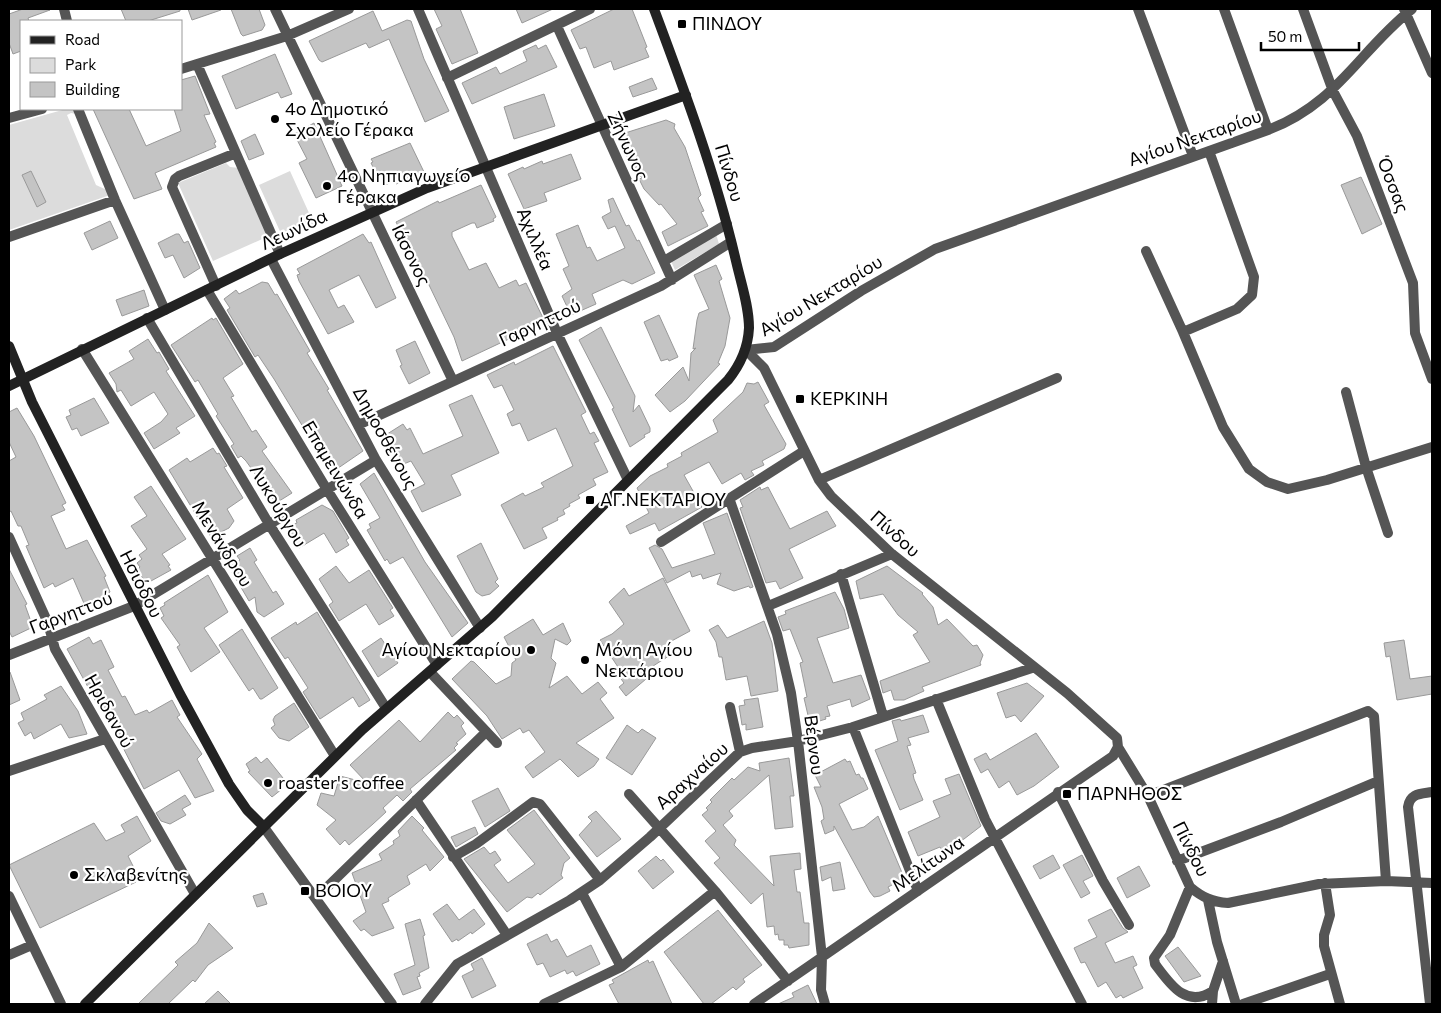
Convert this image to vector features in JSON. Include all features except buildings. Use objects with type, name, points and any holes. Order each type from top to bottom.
[{"type":"street","name":"Ιάσονος","points":[[274,9],[453,381]]},
{"type":"street","points":[[182,69],[288,36],[349,9]]},
{"type":"street","name":"Αχιλλέα","points":[[418,9],[487,166],[557,333],[628,480]]},
{"type":"street","points":[[447,78],[590,9]]},
{"type":"street","name":"Πίνδου","points":[[654,9],[709,161],[727,224],[747,312],[749,328],[746,350],[764,368],[804,452],[820,480],[831,496],[892,554],[1032,668],[1067,693],[1117,738],[1118,747],[1148,796],[1190,887],[1208,900],[1217,942],[1236,1004]]},
{"type":"street","points":[[1138,9],[1193,156]]},
{"type":"street","points":[[1224,9],[1268,130]]},
{"type":"street","name":"Όσσας","points":[[1302,9],[1333,91],[1357,136],[1413,283],[1415,333],[1432,379]]},
{"type":"street","points":[[1407,10],[1432,73]]},
{"type":"street","name":"Αγίου Νεκταρίου","points":[[85,1004],[335,756],[386,708],[480,628],[728,380],[738,368],[746,350],[774,347],[861,291],[935,249],[1268,130],[1297,117],[1333,91],[1407,10]]},
{"type":"street","name":"Ζήνωνος","points":[[557,26],[600,125],[672,280]]},
{"type":"street","name":"Δημοσθένους","points":[[198,64],[236,153],[275,257],[358,425],[376,460],[480,628]]},
{"type":"street","name":"Λεωνίδα","points":[[9,386],[275,257],[427,188],[686,95]]},
{"type":"street","points":[[9,118],[38,110]]},
{"type":"street","points":[[78,110],[115,200],[165,310]]},
{"type":"street","points":[[1183,332],[1237,309],[1252,295],[1254,277],[1209,151]]},
{"type":"street","name":"Επαμεινώνδα","points":[[236,153],[179,176],[175,179],[172,187],[211,288],[326,488],[434,669],[497,743]]},
{"type":"street","points":[[9,237],[115,200]]},
{"type":"street","points":[[664,261],[727,224]]},
{"type":"street","name":"Γαργηττού","points":[[358,425],[672,280],[731,242]]},
{"type":"street","points":[[1146,251],[1183,332],[1223,428],[1249,469],[1267,482],[1288,490],[1432,447]]},
{"type":"street","name":"Λυκούργου","points":[[147,318],[269,524],[386,708]]},
{"type":"street","name":"Ησιόδου","points":[[9,346],[22,379],[134,606],[229,784],[247,810],[263,826]]},
{"type":"street","name":"Μενάνδρου","points":[[82,349],[335,756]]},
{"type":"street","points":[[820,480],[1057,378]]},
{"type":"street","points":[[1346,392],[1366,467],[1388,533]]},
{"type":"street","points":[[661,542],[804,452]]},
{"type":"street","name":"Γαργηττού","points":[[9,656],[52,637],[134,606],[326,488],[376,460]]},
{"type":"street","name":"Βέρνου","points":[[729,498],[768,606],[785,664],[798,741],[822,957],[821,990],[825,1004]]},
{"type":"street","name":"Ηριδανού","points":[[9,537],[48,623],[55,649],[195,894]]},
{"type":"street","points":[[768,606],[892,554]]},
{"type":"street","points":[[841,574],[883,716]]},
{"type":"street","name":"Αραχναίου","points":[[425,1004],[457,964],[582,893],[600,880],[740,752],[752,748],[798,741],[853,727],[1032,668]]},
{"type":"street","points":[[936,699],[963,768],[994,838],[1082,1004]]},
{"type":"street","points":[[730,707],[740,752]]},
{"type":"street","points":[[1148,796],[1319,730],[1364,710],[1371,712],[1374,716],[1386,881]]},
{"type":"street","points":[[853,727],[918,890]]},
{"type":"street","points":[[316,897],[486,732]]},
{"type":"street","points":[[9,771],[105,739]]},
{"type":"street","name":"Μελίτωνα","points":[[754,1004],[1058,792],[1113,756],[1118,747]]},
{"type":"street","points":[[1177,861],[1281,822],[1378,781]]},
{"type":"street","points":[[1058,792],[1103,881],[1129,924]]},
{"type":"street","points":[[1430,1004],[1408,806],[1411,798],[1415,795],[1432,792]]},
{"type":"street","points":[[629,794],[715,891],[788,981]]},
{"type":"street","points":[[416,800],[507,935]]},
{"type":"street","points":[[453,857],[476,844],[533,802],[540,804],[600,880]]},
{"type":"street","points":[[263,826],[392,1004]]},
{"type":"street","points":[[1208,900],[1228,903],[1325,883],[1386,881],[1432,883]]},
{"type":"street","points":[[1325,883],[1330,915],[1324,935],[1324,946],[1330,974],[1340,1004]]},
{"type":"street","points":[[1190,887],[1170,935],[1154,958],[1155,964],[1183,994],[1193,998],[1203,998],[1213,992]]},
{"type":"street","points":[[545,1004],[621,967],[715,891]]},
{"type":"street","points":[[582,893],[621,967]]},
{"type":"street","points":[[9,896],[61,1004]]},
{"type":"street","points":[[9,955],[32,945]]},
{"type":"street","points":[[1212,1004],[1213,992],[1223,961]]},
{"type":"street","points":[[1243,1004],[1330,974]]},
{"type":"green space","points":[[62,110],[74,110],[76,114],[71,113],[67,115],[96,185],[109,191],[110,195],[9,230],[9,125]]},
{"type":"green space","points":[[226,163],[230,167],[239,168],[269,236],[213,261],[178,183]]},
{"type":"green space","points":[[290,171],[314,224],[283,238],[259,185]]},
{"type":"green space","points":[[716,234],[719,244],[675,270],[671,261]]},
{"type":"place","name":"ΠΙΝΔΟΥ","points":[[682,24]]},
{"type":"place","name":"4ο Δημοτικό Σχολείο Γέρακα","points":[[275,119]]},
{"type":"place","name":"4ο Νηπιαγωγείο Γέρακα","points":[[327,186]]},
{"type":"place","name":"ΚΕΡΚΙΝΗ","points":[[800,399]]},
{"type":"place","name":"ΑΓ.ΝΕΚΤΑΡΙΟΥ","points":[[590,500]]},
{"type":"place","name":"Αγίου Νεκταρίου","points":[[531,650]]},
{"type":"place","name":"Μόνη Αγίου Νεκτάριου","points":[[585,660]]},
{"type":"place","name":"roaster's coffee","points":[[268,783]]},
{"type":"place","name":"ΠΑΡΝΗΘΟΣ","points":[[1067,794]]},
{"type":"place","name":"Σκλαβενίτης","points":[[74,875]]},
{"type":"place","name":"ΒΟΙΟΥ","points":[[305,891]]}]
